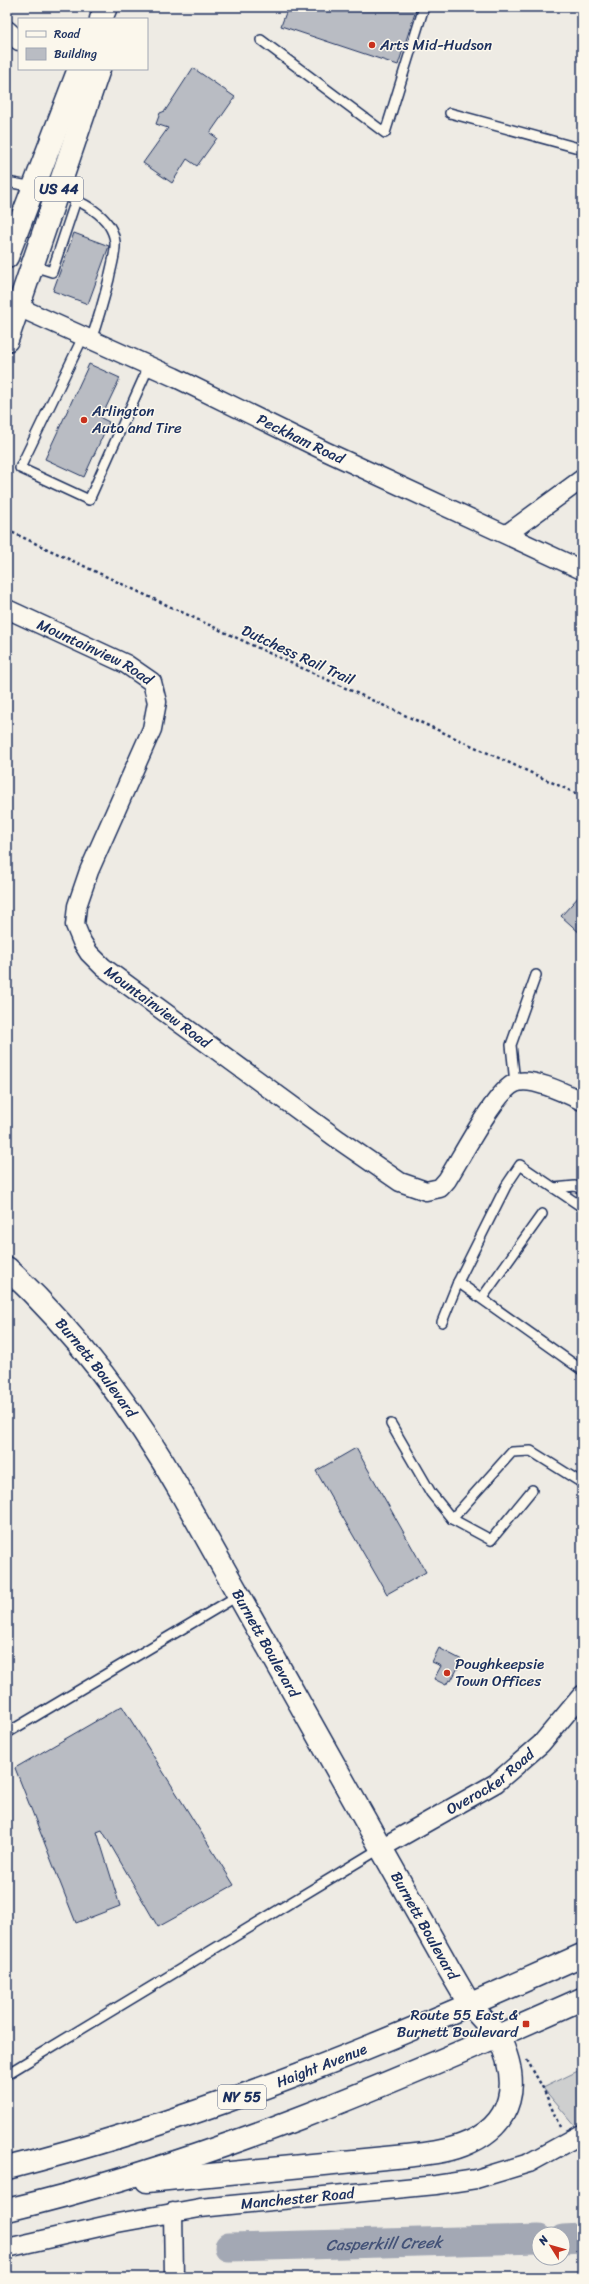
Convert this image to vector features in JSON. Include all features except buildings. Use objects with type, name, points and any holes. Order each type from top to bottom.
[{"type":"main road","points":[[101,18],[106,7]]},
{"type":"main road","points":[[114,18],[117,7]]},
{"type":"main road","name":"US 44","points":[[7,257],[34,187],[84,73]]},
{"type":"main road","name":"US 44","points":[[7,340],[13,305],[67,197],[84,73]]},
{"type":"main road","name":"Burnett Boulevard","points":[[7,1268],[66,1327],[121,1396],[168,1469],[470,2005],[498,2036],[511,2068],[512,2078],[510,2098],[497,2123],[484,2134],[463,2145],[438,2152],[96,2186]]},
{"type":"main road","name":"Haight Avenue","points":[[7,2168],[137,2132],[249,2095],[359,2052],[582,1955]]},
{"type":"main road","name":"NY 55","points":[[7,2210],[96,2186],[179,2161],[273,2129],[498,2036],[582,1999]]},
{"type":"street","points":[[7,30],[18,40]]},
{"type":"street","name":"Peckham Road","points":[[13,305],[149,366],[325,451],[582,570]]},
{"type":"street","points":[[507,534],[582,479]]},
{"type":"street","name":"Mountainview Road","points":[[7,609],[126,664],[152,682],[157,702],[152,729],[89,871],[77,906],[75,925],[82,942],[103,967],[339,1140],[400,1182],[426,1191],[440,1188],[447,1180],[498,1097],[515,1083]]},
{"type":"street","points":[[515,1083],[526,1082],[551,1087],[582,1101]]},
{"type":"street","name":"Overocker Road","points":[[381,1848],[496,1782],[541,1744],[582,1695]]},
{"type":"street","name":"Manchester Road","points":[[7,2248],[173,2212],[225,2205],[476,2180],[529,2163],[582,2134]]},
{"type":"street","points":[[173,2212],[174,2277]]},
{"type":"lane","points":[[261,40],[385,133],[424,7]]},
{"type":"lane","points":[[450,113],[582,149]]},
{"type":"lane","points":[[7,182],[34,187]]},
{"type":"lane","points":[[67,197],[103,218],[109,227],[115,242],[108,282],[87,339],[20,468],[89,500],[149,366]]},
{"type":"lane","points":[[515,1083],[511,1045],[536,975]]},
{"type":"lane","points":[[442,1322],[458,1282],[506,1186],[520,1166],[582,1207]]},
{"type":"lane","points":[[554,1188],[575,1186],[582,1189]]},
{"type":"lane","points":[[482,1298],[542,1214]]},
{"type":"lane","points":[[458,1282],[582,1370]]},
{"type":"lane","points":[[392,1424],[431,1493],[452,1518],[491,1540],[532,1490]]},
{"type":"lane","points":[[452,1518],[512,1452],[531,1451],[582,1483]]},
{"type":"lane","points":[[7,1733],[239,1595]]},
{"type":"lane","points":[[7,2074],[381,1848]]},
{"type":"path","name":"Dutchess Rail Trail","points":[[7,530],[285,661],[582,796]]},
{"type":"path","points":[[527,2058],[543,2088],[562,2133]]},
{"type":"shaded area","points":[[582,2069],[582,2134],[543,2088]]},
{"type":"waterway","name":"Casperkill Creek","points":[[571,2239],[582,2238]]},
{"type":"waterway","name":"Casperkill Creek","points":[[229,2247],[531,2239]]},
{"type":"place","name":"Arts Mid-Hudson","points":[[372,45]]},
{"type":"place","name":"Arlington Auto and Tire","points":[[84,420]]},
{"type":"place","name":"Poughkeepsie Town Offices","points":[[447,1673]]},
{"type":"place","name":"Route 55 East & Burnett Boulevard","points":[[526,2024]]}]
